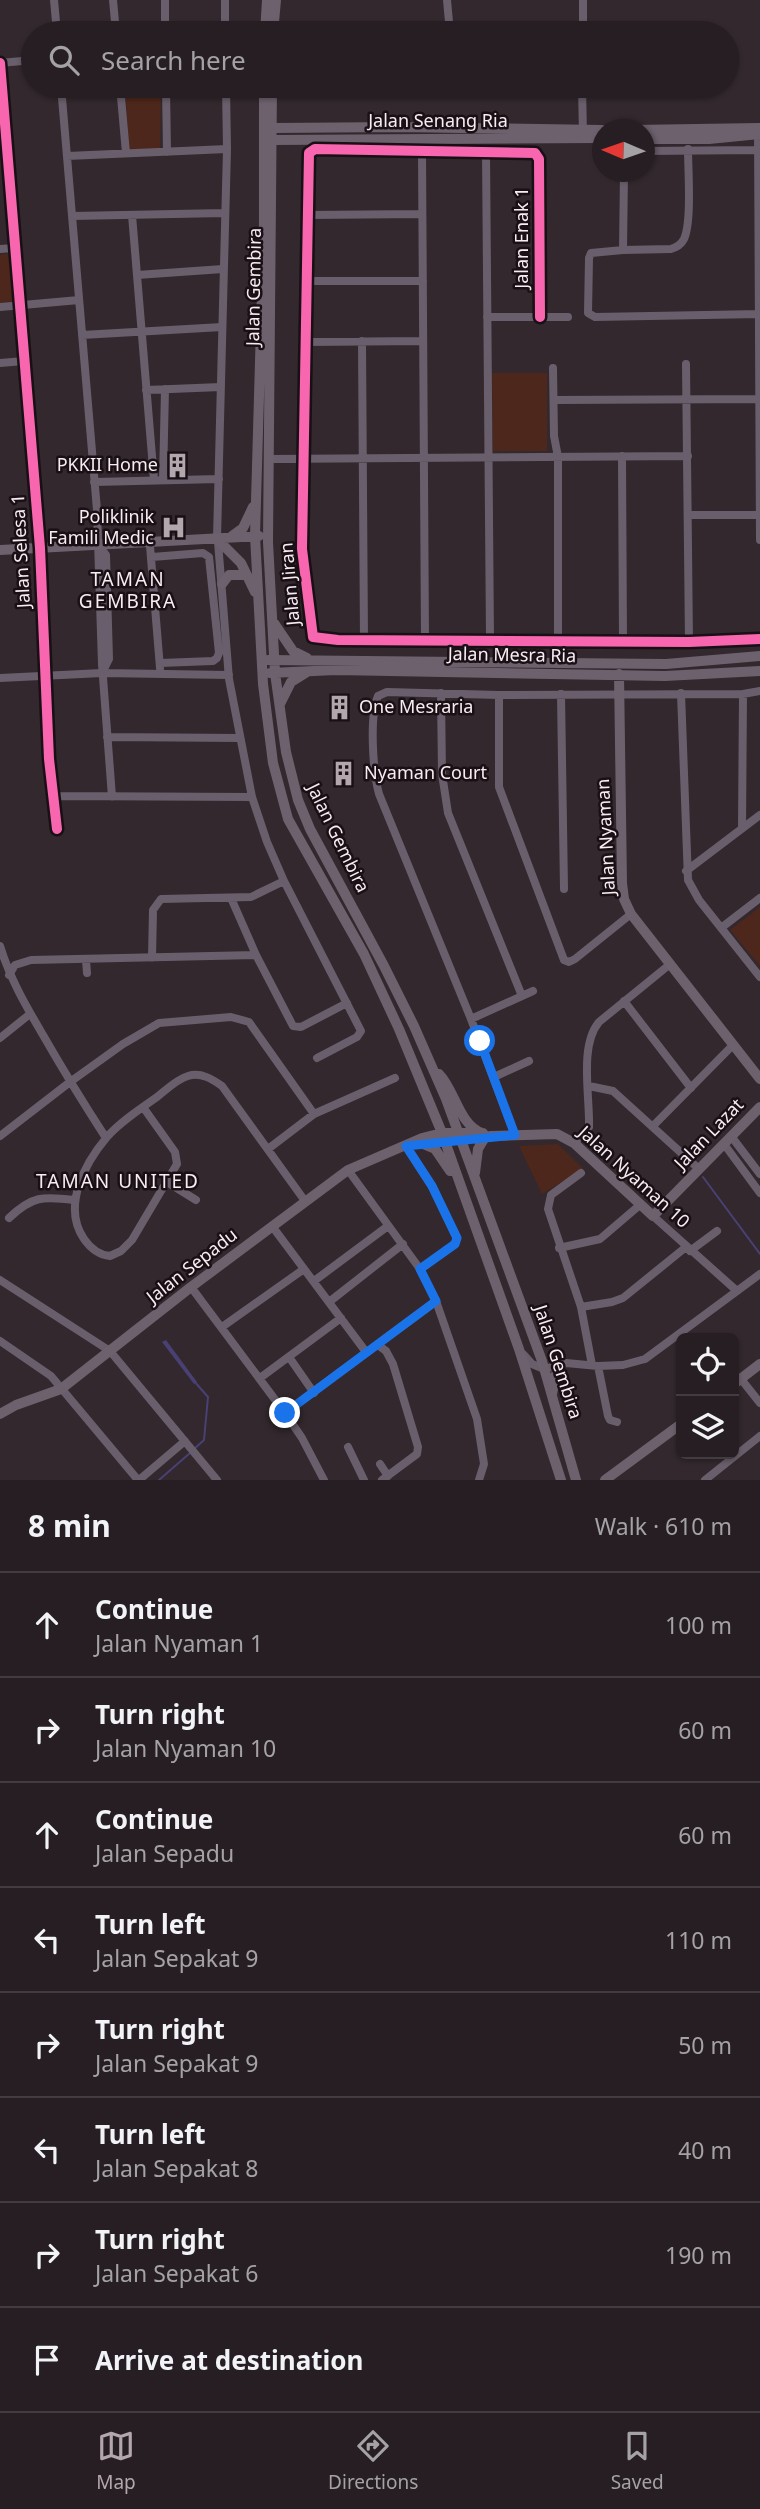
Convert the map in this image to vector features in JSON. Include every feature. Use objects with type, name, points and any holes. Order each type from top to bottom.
[{"type":"main road","points":[[266,21],[267,0]]},
{"type":"main road","points":[[274,21],[276,0]]},
{"type":"main road","name":"Jalan Gembira","points":[[265,98],[268,133],[268,539],[275,673],[286,752],[298,800],[326,859],[384,966],[432,1067],[543,1365],[578,1479]]},
{"type":"main road","name":"Jalan Gembira","points":[[272,98],[264,222],[255,539],[263,674],[273,763],[288,819],[364,954],[399,1029],[443,1137],[519,1349],[561,1480]]},
{"type":"main road","points":[[272,105],[292,128]]},
{"type":"main road","name":"Jalan Senang Ria","points":[[268,133],[292,128],[400,127],[592,136]]},
{"type":"main road","points":[[655,130],[759,131]]},
{"type":"main road","points":[[655,139],[709,139],[759,131]]},
{"type":"main road","name":"Jalan Senang Ria","points":[[268,133],[592,132]]},
{"type":"main road","points":[[220,540],[243,528],[256,499]]},
{"type":"main road","points":[[0,550],[99,546],[148,549],[150,541],[268,539]]},
{"type":"main road","points":[[220,540],[247,575],[257,598]]},
{"type":"main road","points":[[222,584],[229,575],[247,575]]},
{"type":"main road","points":[[272,620],[293,651],[312,665],[291,682],[279,706]]},
{"type":"main road","points":[[747,673],[760,657]]},
{"type":"main road","name":"Jalan Mesra Ria","points":[[263,674],[312,665],[666,664],[760,657]]},
{"type":"main road","name":"Jalan Mesra Ria","points":[[262,660],[312,665],[665,676],[760,671]]},
{"type":"main road","name":"Jalan Nyaman","points":[[619,674],[624,899],[631,914],[669,965],[760,1079]]},
{"type":"main road","points":[[432,1067],[444,1078],[471,1127],[486,1136],[476,1158],[475,1179]]},
{"type":"main road","points":[[430,1105],[430,1121],[423,1141],[440,1154],[459,1181]]},
{"type":"main road","name":"Jalan Lazat","points":[[653,1216],[760,1107]]},
{"type":"main road","name":"Jalan Nyaman 10","points":[[459,1136],[557,1134],[575,1143],[653,1216]]},
{"type":"main road","name":"Jalan Sepadu","points":[[0,1414],[16,1405],[61,1389],[304,1200],[348,1170],[406,1146],[459,1136]]},
{"type":"main road","points":[[552,1395],[556,1374],[564,1363]]},
{"type":"main road","points":[[739,1380],[760,1364]]},
{"type":"main road","points":[[605,1480],[676,1428]]},
{"type":"street","points":[[54,0],[56,21]]},
{"type":"street","points":[[113,0],[115,21]]},
{"type":"street","points":[[165,21],[165,0],[171,0]]},
{"type":"street","points":[[225,0],[225,21]]},
{"type":"street","points":[[447,0],[449,21]]},
{"type":"street","points":[[583,0],[583,21]]},
{"type":"street","points":[[0,62],[21,61]]},
{"type":"street","name":"Jalan Selesa 1","points":[[0,62],[4,187],[14,248],[40,548],[45,676],[57,829]]},
{"type":"street","points":[[62,98],[99,546],[102,673],[112,797]]},
{"type":"street","points":[[121,98],[126,153]]},
{"type":"street","points":[[166,98],[167,152]]},
{"type":"street","points":[[226,98],[219,479],[222,584],[229,677],[252,797],[267,842],[284,881],[360,1028],[361,1034],[358,1037],[317,1058]]},
{"type":"street","points":[[582,98],[582,134]]},
{"type":"street","points":[[759,131],[760,540]]},
{"type":"street","points":[[68,156],[227,149]]},
{"type":"street","name":"Jalan Jiran","points":[[422,151],[315,149],[309,153],[302,549],[312,635],[320,639],[365,640],[689,642],[760,639]]},
{"type":"street","points":[[688,149],[687,225],[683,241],[671,249],[591,253],[588,311],[592,317],[759,314]]},
{"type":"street","points":[[655,151],[759,150]]},
{"type":"street","points":[[425,639],[422,151],[486,152],[489,639]]},
{"type":"street","name":"Jalan Enak 1","points":[[486,152],[533,153],[539,159],[540,317]]},
{"type":"street","points":[[623,250],[624,182]]},
{"type":"street","points":[[72,216],[225,213]]},
{"type":"street","points":[[307,215],[422,214]]},
{"type":"street","points":[[132,215],[146,390],[158,480]]},
{"type":"street","points":[[0,249],[14,248]]},
{"type":"street","points":[[137,275],[223,269]]},
{"type":"street","points":[[306,281],[423,281]]},
{"type":"street","points":[[0,307],[79,300]]},
{"type":"street","points":[[487,317],[568,317]]},
{"type":"street","points":[[82,335],[222,327]]},
{"type":"street","points":[[362,341],[365,640]]},
{"type":"street","points":[[305,342],[423,341]]},
{"type":"street","points":[[0,363],[24,361]]},
{"type":"street","points":[[686,365],[689,642]]},
{"type":"street","points":[[553,368],[554,436],[558,457],[558,640]]},
{"type":"street","points":[[146,390],[221,387]]},
{"type":"street","points":[[158,480],[165,389]]},
{"type":"street","points":[[555,400],[759,399]]},
{"type":"street","points":[[622,456],[623,640]]},
{"type":"street","points":[[269,459],[688,456]]},
{"type":"street","points":[[94,482],[219,479]]},
{"type":"street","points":[[688,515],[760,514]]},
{"type":"street","points":[[160,663],[217,659],[219,653],[207,555],[148,549],[161,674]]},
{"type":"street","points":[[102,673],[113,678],[229,677]]},
{"type":"street","points":[[0,678],[102,673],[229,677]]},
{"type":"street","points":[[515,1135],[471,1019],[379,794],[374,771],[375,705],[378,696],[387,692],[499,695],[743,694],[760,691]]},
{"type":"street","points":[[441,693],[442,774],[448,813],[522,996]]},
{"type":"street","points":[[681,693],[686,871],[691,889],[760,977]]},
{"type":"street","points":[[561,694],[564,889]]},
{"type":"street","points":[[743,694],[743,828]]},
{"type":"street","points":[[499,695],[499,787],[564,960],[569,962],[575,959],[631,914]]},
{"type":"street","points":[[107,737],[240,738]]},
{"type":"street","points":[[53,796],[252,797]]},
{"type":"street","points":[[686,871],[760,815]]},
{"type":"street","points":[[152,958],[153,910],[161,898],[255,897],[284,881]]},
{"type":"street","points":[[231,898],[291,1024],[301,1027],[346,1003]]},
{"type":"street","points":[[721,928],[760,898]]},
{"type":"street","points":[[0,946],[9,975],[30,1014],[69,1082],[106,1138]]},
{"type":"street","points":[[9,975],[15,965],[21,962],[256,955]]},
{"type":"street","points":[[86,960],[87,973]]},
{"type":"street","points":[[575,1143],[589,1127],[589,1038],[599,1021],[669,965]]},
{"type":"street","points":[[471,1019],[533,991]]},
{"type":"street","points":[[624,1001],[691,1088]]},
{"type":"street","points":[[0,1038],[30,1014]]},
{"type":"street","points":[[0,1136],[69,1082],[123,1044],[159,1023],[237,1018],[253,1026],[314,1114]]},
{"type":"street","points":[[653,1126],[733,1045]]},
{"type":"street","points":[[494,1077],[529,1061]]},
{"type":"street","points":[[143,1107],[177,1155],[177,1164],[132,1240],[121,1251],[110,1255],[96,1251],[85,1240],[78,1227],[74,1200],[82,1177],[106,1138],[143,1107],[186,1076],[205,1076],[222,1086],[304,1200]]},
{"type":"street","points":[[268,1149],[314,1114],[395,1077]]},
{"type":"street","points":[[589,1086],[613,1091],[699,1169]]},
{"type":"street","points":[[728,1140],[760,1174]]},
{"type":"street","points":[[728,1140],[760,1194]]},
{"type":"street","points":[[406,1146],[432,1186],[457,1238],[455,1244],[420,1269]]},
{"type":"street","points":[[348,1170],[420,1269],[436,1301],[477,1419],[484,1454],[479,1480]]},
{"type":"street","points":[[581,1173],[551,1195],[548,1209],[581,1307],[608,1416],[610,1420],[617,1422]]},
{"type":"street","points":[[167,1182],[196,1200]]},
{"type":"street","points":[[9,1219],[20,1208],[41,1197],[74,1200]]},
{"type":"street","points":[[559,1248],[600,1239],[640,1204]]},
{"type":"street","name":"Jalan Nyaman 10","points":[[653,1216],[737,1291]]},
{"type":"street","points":[[272,1226],[366,1352]]},
{"type":"street","points":[[314,1281],[388,1226]]},
{"type":"street","points":[[581,1307],[623,1298],[688,1249],[717,1231]]},
{"type":"street","points":[[329,1302],[403,1244]]},
{"type":"street","points":[[222,1327],[304,1269]]},
{"type":"street","points":[[519,1349],[532,1364],[543,1365],[564,1363],[595,1366],[645,1359],[760,1274]]},
{"type":"street","points":[[0,1280],[110,1351],[214,1478]]},
{"type":"street","points":[[191,1287],[285,1413],[302,1438],[324,1480]]},
{"type":"street","points":[[285,1413],[436,1301]]},
{"type":"street","points":[[260,1378],[341,1318]]},
{"type":"street","points":[[0,1341],[51,1376],[138,1480],[186,1442]]},
{"type":"street","points":[[378,1345],[393,1364],[418,1447],[417,1454],[385,1478],[380,1464]]},
{"type":"street","points":[[289,1356],[314,1393]]},
{"type":"street","points":[[739,1384],[760,1403]]},
{"type":"street","points":[[705,1480],[760,1436]]},
{"type":"street","points":[[348,1447],[364,1480]]},
{"type":"shaded area","points":[[126,98],[161,98],[160,149],[129,149]]},
{"type":"shaded area","points":[[10,253],[15,301],[0,303],[0,255]]},
{"type":"shaded area","points":[[492,373],[547,373],[547,451],[493,451]]},
{"type":"shaded area","points":[[760,907],[760,966],[730,930]]},
{"type":"shaded area","points":[[558,1144],[583,1169],[542,1194],[519,1146]]},
{"type":"shaded area","points":[[166,1340],[197,1382],[194,1384],[162,1342]]},
{"type":"waterway","points":[[703,1177],[760,1254]]},
{"type":"waterway","points":[[194,1381],[208,1397],[204,1440],[194,1449]]},
{"type":"waterway","points":[[159,1480],[190,1453]]},
{"type":"cycle path","points":[[0,63],[40,548],[49,759],[57,829]]},
{"type":"cycle path","points":[[540,317],[539,159],[535,153],[315,149],[309,153],[302,549],[313,637],[338,640],[689,642],[760,639]]},
{"type":"place","name":"PKKII Home","points":[[178,465]]},
{"type":"place","name":"Poliklinik Famili Medic","points":[[174,527]]},
{"type":"place","name":"One Mesraria","points":[[339,707]]},
{"type":"place","name":"Nyaman Court","points":[[344,773]]},
{"type":"district","name":"TAMAN GEMBIRA","points":[[128,590]]},
{"type":"district","name":"TAMAN UNITED","points":[[118,1181]]},
{"type":"route","points":[[285,1413],[436,1301],[420,1269],[455,1244],[457,1236],[432,1186],[406,1146],[444,1140],[515,1135],[480,1041]]}]
